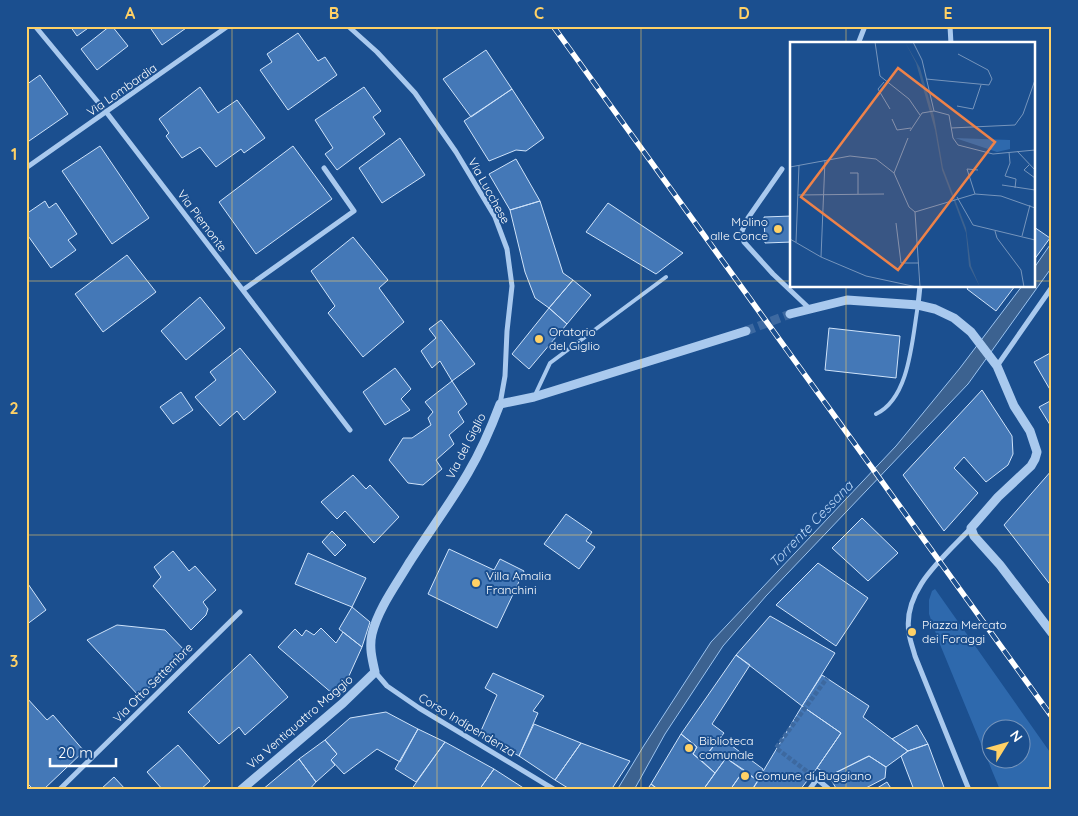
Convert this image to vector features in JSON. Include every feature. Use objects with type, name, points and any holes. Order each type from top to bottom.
[{"type":"street","name":"Via Piemonte","points":[[35,26],[107,113],[350,430]]},
{"type":"street","name":"Via Lombardia","points":[[26,168],[107,113],[228,26]]},
{"type":"street","name":"Via Lucchese","points":[[348,26],[377,52],[416,93],[456,152],[495,217],[506,249],[512,286],[505,376],[500,404]]},
{"type":"street","points":[[859,42],[865,26]]},
{"type":"street","points":[[950,26],[951,42]]},
{"type":"street","points":[[243,290],[354,211],[324,168]]},
{"type":"street","points":[[782,169],[748,218],[742,231],[744,242],[773,274],[811,309]]},
{"type":"street","points":[[997,366],[1052,287]]},
{"type":"street","points":[[918,306],[920,288]]},
{"type":"street","points":[[790,314],[847,300],[918,306],[935,309],[954,318],[971,332],[997,366],[1014,406],[1030,431],[1037,452],[1031,466],[998,497],[924,578],[913,598],[909,612],[909,632],[915,656],[969,790]]},
{"type":"street","name":"Via del Giglio","points":[[375,672],[370,648],[377,619],[392,590],[468,474],[489,434],[500,404],[534,397],[746,331]]},
{"type":"street","points":[[971,528],[974,536],[1000,565],[1052,633]]},
{"type":"street","name":"Via Otto Settembre","points":[[59,790],[240,612]]},
{"type":"street","name":"Via Ventiquattro Maggio","points":[[241,790],[343,703],[375,672]]},
{"type":"street","name":"Corso Indipendenza","points":[[375,672],[387,686],[419,708],[555,790]]},
{"type":"street","points":[[809,790],[817,779],[830,790]]},
{"type":"lane","points":[[534,397],[550,363],[666,277]]},
{"type":"lane","points":[[876,414],[885,410],[897,396],[905,378],[918,306]]},
{"type":"shaded area","points":[[1052,242],[1052,267],[968,384],[766,596],[723,646],[665,734],[634,790],[617,790],[711,642],[896,446],[960,368],[1020,288],[1036,288],[1036,265]]},
{"type":"shaded area","points":[[935,589],[1026,718],[980,718],[980,741],[939,642],[929,614],[929,600],[932,591]]},
{"type":"shaded area","points":[[1030,724],[1052,755],[1052,790],[1000,790],[991,768],[1030,768]]},
{"type":"building","points":[[70,26],[91,26],[77,36]]},
{"type":"building","points":[[110,26],[128,46],[97,70],[81,49]]},
{"type":"building","points":[[149,26],[189,26],[162,45]]},
{"type":"building","points":[[298,33],[318,61],[325,57],[337,75],[288,110],[260,70],[272,62],[267,54]]},
{"type":"building","points":[[486,50],[512,89],[471,117],[443,79]]},
{"type":"building","points":[[40,75],[68,114],[29,141],[26,136],[26,85]]},
{"type":"building","points":[[200,87],[218,113],[237,100],[265,138],[244,153],[241,149],[216,167],[200,147],[182,158],[166,136],[169,133],[159,119]]},
{"type":"building","points":[[364,87],[381,111],[373,117],[385,134],[337,170],[325,154],[333,148],[315,120]]},
{"type":"building","points":[[512,89],[544,138],[526,151],[516,150],[489,161],[464,121]]},
{"type":"building","points":[[400,138],[425,175],[382,203],[359,168]]},
{"type":"building","points":[[100,146],[149,218],[112,244],[62,171]]},
{"type":"building","points":[[293,146],[332,199],[256,254],[219,202]]},
{"type":"building","points":[[516,159],[540,201],[510,210],[489,174]]},
{"type":"building","points":[[45,201],[49,208],[56,203],[77,234],[68,240],[76,250],[51,268],[26,233],[26,214]]},
{"type":"building","points":[[540,201],[563,273],[573,280],[549,308],[535,298],[525,272],[510,210]]},
{"type":"building","points":[[608,203],[683,253],[656,274],[586,232]]},
{"type":"building","name":"Molino alle Conce","points":[[790,216],[790,242],[765,243],[764,217]]},
{"type":"building","points":[[1036,228],[1050,238],[1036,257]]},
{"type":"building","points":[[353,237],[388,280],[379,288],[404,322],[363,357],[328,313],[335,306],[311,271]]},
{"type":"building","points":[[127,255],[156,292],[103,332],[75,294]]},
{"type":"building","points":[[573,280],[591,295],[567,324],[549,308]]},
{"type":"building","points":[[968,288],[1013,288],[996,311]]},
{"type":"building","points":[[200,297],[225,328],[186,360],[161,331]]},
{"type":"building","name":"Oratorio del Giglio","points":[[549,308],[567,324],[529,369],[512,354]]},
{"type":"building","points":[[441,320],[475,364],[452,381],[440,361],[432,368],[421,351],[436,338],[429,329]]},
{"type":"building","points":[[829,328],[900,336],[896,378],[825,370]]},
{"type":"building","points":[[240,348],[276,392],[244,420],[237,411],[220,426],[195,397],[216,380],[210,372]]},
{"type":"building","points":[[1052,352],[1052,393],[1034,362]]},
{"type":"building","points":[[395,368],[411,389],[401,399],[410,410],[385,425],[363,392]]},
{"type":"building","points":[[452,381],[467,404],[458,412],[464,422],[449,435],[454,444],[436,460],[442,469],[423,485],[408,483],[389,460],[403,438],[412,438],[431,425],[428,418],[433,412],[425,402]]},
{"type":"building","points":[[982,390],[1012,436],[1013,454],[1008,465],[986,482],[964,457],[954,468],[978,493],[944,531],[903,475]]},
{"type":"building","points":[[181,392],[193,410],[173,424],[160,407]]},
{"type":"building","points":[[1052,400],[1052,428],[1039,407]]},
{"type":"building","points":[[1052,470],[1052,587],[1004,525]]},
{"type":"building","points":[[353,475],[366,489],[370,485],[399,517],[374,543],[345,511],[337,519],[321,502]]},
{"type":"building","points":[[566,514],[592,532],[586,541],[595,547],[579,569],[544,544]]},
{"type":"building","points":[[862,518],[898,553],[868,581],[832,548]]},
{"type":"building","points":[[332,531],[346,545],[335,556],[322,542]]},
{"type":"building","name":"Villa Amalia Franchini","points":[[449,549],[494,570],[500,559],[524,571],[497,628],[428,594]]},
{"type":"building","points":[[173,551],[189,571],[195,566],[216,590],[203,602],[208,609],[206,615],[191,630],[153,586],[161,577],[154,567]]},
{"type":"building","points":[[308,553],[366,578],[352,607],[295,584]]},
{"type":"building","points":[[818,563],[868,598],[836,646],[776,605]]},
{"type":"building","points":[[26,581],[46,610],[26,625]]},
{"type":"building","points":[[352,607],[370,622],[362,647],[339,629]]},
{"type":"building","points":[[770,616],[835,653],[802,706],[736,655]]},
{"type":"building","points":[[117,625],[165,630],[188,654],[139,696],[87,640]]},
{"type":"building","points":[[321,628],[336,643],[343,632],[362,647],[348,678],[333,694],[278,647],[295,629],[302,636],[306,630],[314,635]]},
{"type":"building","points":[[250,654],[288,697],[245,735],[239,727],[219,744],[188,712]]},
{"type":"building","points":[[736,655],[750,665],[712,724],[724,733],[702,761],[693,754],[697,747],[681,734]]},
{"type":"building","points":[[493,673],[544,696],[533,711],[538,713],[519,756],[480,733],[497,695],[485,688]]},
{"type":"building","points":[[822,675],[869,706],[863,717],[908,751],[886,767],[869,756],[829,776],[817,768],[841,733],[802,706]]},
{"type":"building","points":[[26,697],[47,720],[53,715],[84,751],[43,790],[34,790],[26,782]]},
{"type":"building","points":[[802,706],[841,733],[800,790],[752,790]]},
{"type":"building","points":[[386,712],[418,729],[400,762],[377,749],[344,774],[331,760],[337,754],[325,740],[350,718]]},
{"type":"building","points":[[534,724],[581,743],[555,780],[519,756]]},
{"type":"building","points":[[917,725],[928,744],[908,751],[892,739]]},
{"type":"building","points":[[418,729],[445,742],[416,782],[395,769]]},
{"type":"building","points":[[681,734],[697,747],[693,754],[715,773],[703,790],[659,790],[651,784]]},
{"type":"building","points":[[720,737],[763,769],[758,781],[726,758],[715,773],[702,761]]},
{"type":"building","points":[[325,740],[337,754],[331,760],[335,765],[316,782],[299,759]]},
{"type":"building","points":[[445,742],[494,769],[479,790],[411,790]]},
{"type":"building","points":[[581,743],[630,761],[611,790],[571,790],[555,780]]},
{"type":"building","points":[[928,744],[945,790],[914,790],[901,756],[908,751]]},
{"type":"building","points":[[178,745],[210,781],[200,790],[163,790],[147,772]]},
{"type":"building","points":[[869,756],[886,767],[885,778],[866,788],[867,790],[837,790],[829,776]]},
{"type":"building","points":[[726,758],[744,770],[730,790],[703,790]]},
{"type":"building","points":[[299,759],[316,782],[309,790],[262,790]]},
{"type":"building","points":[[494,769],[525,789],[526,790],[479,790]]},
{"type":"building","name":"Comune di Buggiano","points":[[744,770],[758,781],[752,790],[730,790]]},
{"type":"building","points":[[114,777],[126,790],[100,790]]},
{"type":"building","points":[[887,782],[892,790],[874,790]]},
{"type":"building","points":[[651,784],[659,790],[647,790]]},
{"type":"tunnel","points":[[746,331],[790,314]]},
{"type":"tunnel","points":[[817,779],[776,748],[827,678]]},
{"type":"railway","points":[[553,26],[1052,717]]},
{"type":"place","name":"Molino alle Conce","points":[[778,229]]},
{"type":"place","name":"Oratorio del Giglio","points":[[539,339]]},
{"type":"place","name":"Villa Amalia Franchini","points":[[476,583]]},
{"type":"place","name":"Piazza Mercato dei Foraggi","points":[[912,632]]},
{"type":"place","name":"Biblioteca comunale","points":[[689,748]]},
{"type":"place","name":"Comune di Buggiano","points":[[745,776]]},
{"type":"water label","name":"Torrente Cessana","points":[[811,524]]}]
